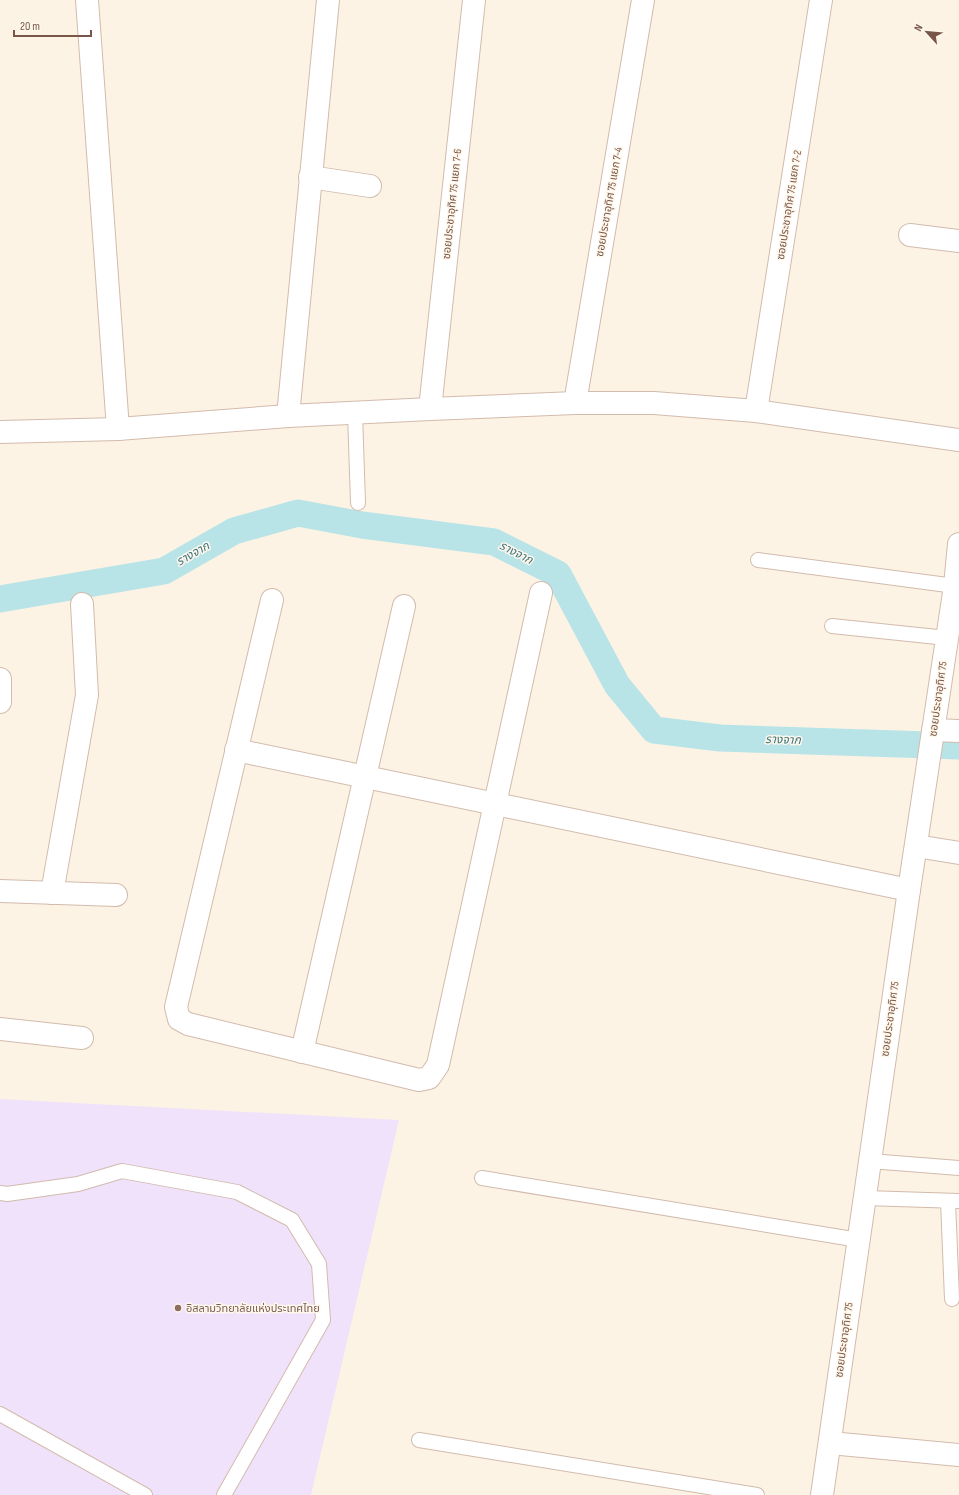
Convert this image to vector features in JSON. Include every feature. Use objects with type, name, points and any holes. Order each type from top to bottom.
[{"type":"street","points":[[87,0],[118,429]]},
{"type":"street","points":[[288,416],[328,0]]},
{"type":"street","name":"ซอยประชาอุทิศ 75 แยก 7-6","points":[[430,409],[474,0]]},
{"type":"street","name":"ซอยประชาอุทิศ 75 แยก 7-4","points":[[575,403],[643,0]]},
{"type":"street","name":"ซอยประชาอุทิศ 75 แยก 7-2","points":[[756,411],[821,0]]},
{"type":"street","points":[[310,177],[370,186]]},
{"type":"street","points":[[910,235],[959,240]]},
{"type":"street","points":[[0,432],[118,429],[288,416],[430,409],[575,403],[654,403],[756,411],[959,440]]},
{"type":"street","name":"ซอยประชาอุทิศ 75","points":[[822,1495],[909,890],[955,586],[959,544]]},
{"type":"street","points":[[272,600],[176,1007],[179,1019],[188,1024],[419,1080],[430,1078],[438,1066],[541,593]]},
{"type":"street","points":[[52,893],[87,695],[82,604]]},
{"type":"street","points":[[302,1052],[404,606]]},
{"type":"street","points":[[0,679],[0,702]]},
{"type":"street","points":[[933,732],[959,731]]},
{"type":"street","points":[[236,750],[909,890]]},
{"type":"street","points":[[916,846],[959,853]]},
{"type":"street","points":[[0,891],[116,895]]},
{"type":"street","points":[[0,1029],[82,1038]]},
{"type":"street","points":[[830,1443],[959,1455]]},
{"type":"lane","points":[[356,413],[358,503]]},
{"type":"lane","points":[[758,560],[955,586]]},
{"type":"lane","points":[[832,626],[947,638]]},
{"type":"lane","points":[[870,1160],[959,1168]]},
{"type":"lane","points":[[2,1198],[78,1184],[122,1171],[237,1192],[292,1220],[319,1264],[323,1320],[224,1495]]},
{"type":"lane","points":[[482,1178],[859,1240]]},
{"type":"lane","points":[[865,1198],[953,1201],[952,1299]]},
{"type":"lane","points":[[0,1414],[145,1495]]},
{"type":"lane","points":[[419,1440],[757,1495]]},
{"type":"shaded area","name":"อิสลามวิทยาลัยแห่งประเทศไทย","points":[[0,1099],[399,1120],[311,1495],[0,1495]]},
{"type":"waterway","name":"รางจาก","points":[[0,599],[164,571],[234,531],[298,513],[362,525],[494,542],[558,574],[617,685],[654,730],[720,738],[959,746]]},
{"type":"place","name":"อิสลามวิทยาลัยแห่งประเทศไทย","points":[[178,1308]]}]
